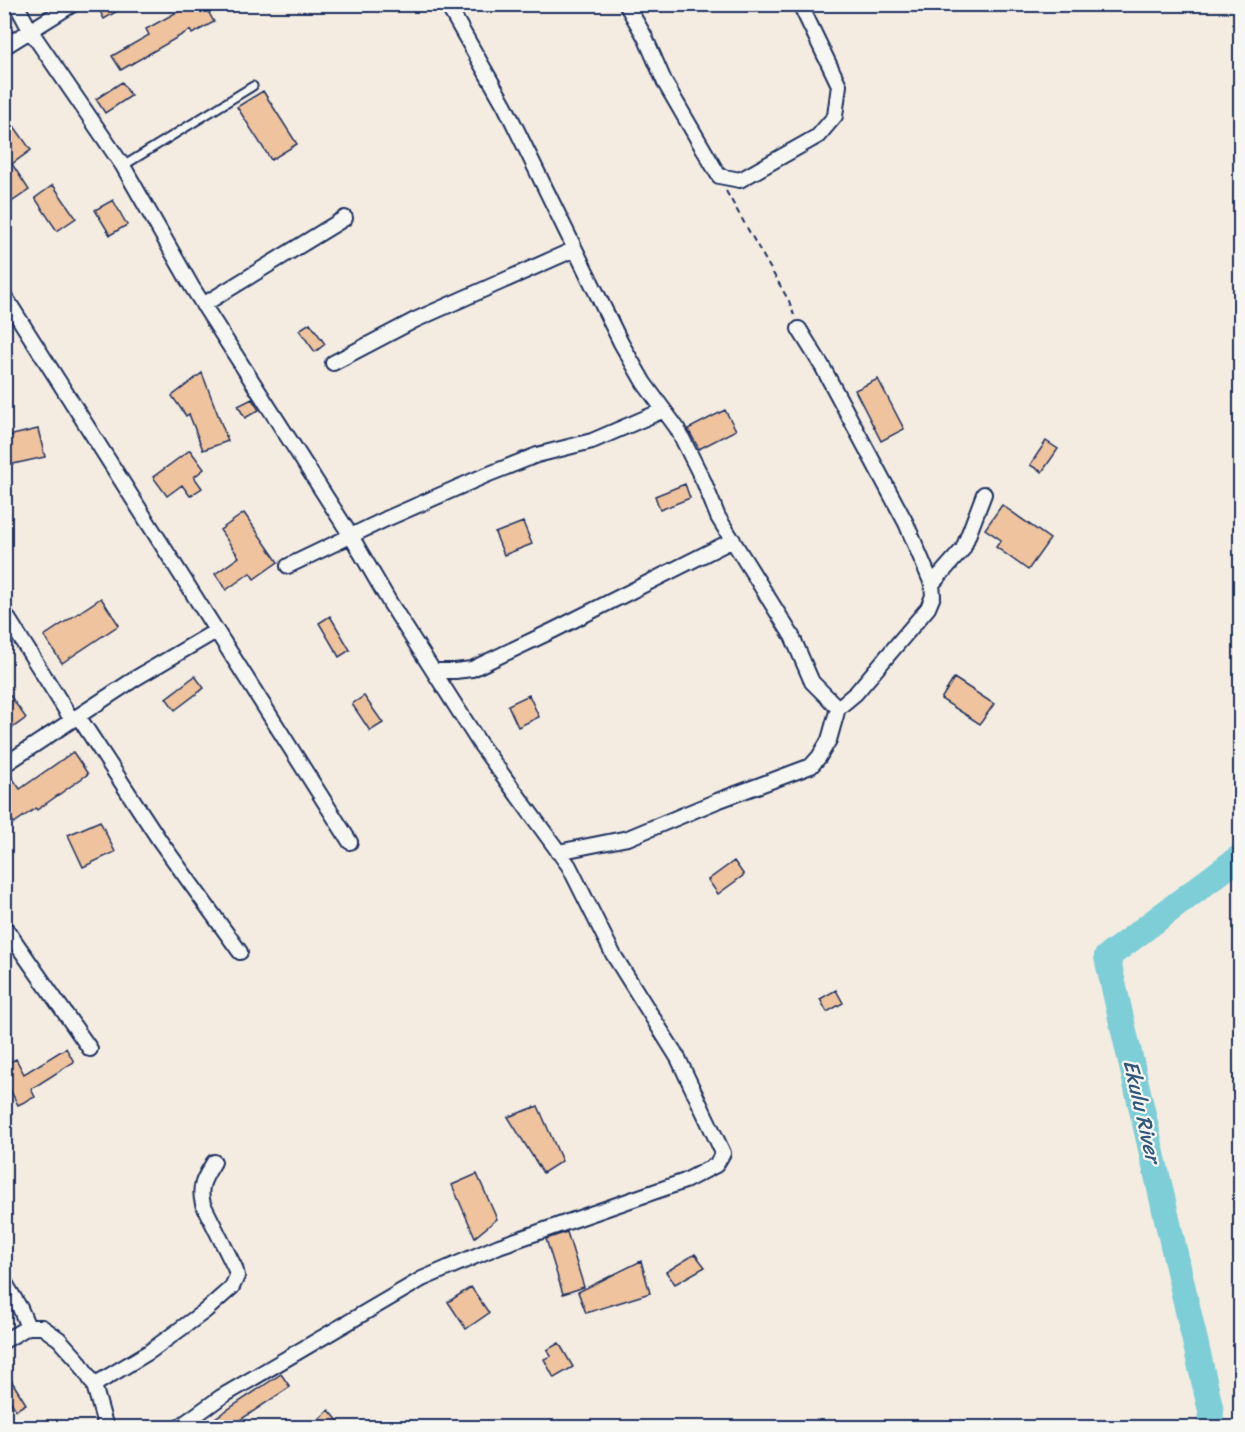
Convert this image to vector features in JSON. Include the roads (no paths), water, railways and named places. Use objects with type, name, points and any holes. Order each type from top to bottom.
[{"type":"street","points":[[16,4],[30,30],[123,166],[204,305],[480,744],[579,885],[614,954],[678,1058],[723,1153],[716,1165],[685,1181],[499,1246],[422,1279],[221,1397],[178,1428]]},
{"type":"street","points":[[4,46],[73,4]]},
{"type":"street","points":[[447,4],[505,106],[627,353],[644,383],[677,428],[704,482],[718,517],[792,636],[812,682],[838,708]]},
{"type":"street","points":[[626,4],[645,37],[665,83],[719,176],[740,180],[818,136],[835,116],[839,85],[800,4]]},
{"type":"street","points":[[204,305],[345,218]]},
{"type":"street","points":[[333,363],[415,320],[575,249]]},
{"type":"street","points":[[4,295],[350,842]]},
{"type":"street","points":[[558,852],[628,838],[717,801],[811,766],[829,740],[838,708],[856,693],[928,608],[933,596],[932,584],[906,523],[822,366],[799,329]]},
{"type":"street","points":[[288,566],[386,519],[484,476],[537,455],[592,441],[664,410]]},
{"type":"street","points":[[932,584],[963,549],[984,494]]},
{"type":"street","points":[[434,671],[472,669],[733,540]]},
{"type":"street","points":[[4,612],[160,841],[240,952]]},
{"type":"street","points":[[4,765],[172,655],[216,631]]},
{"type":"street","points":[[4,926],[90,1049]]},
{"type":"street","points":[[94,1385],[149,1352],[205,1311],[232,1287],[237,1276],[235,1268],[202,1204],[200,1193],[201,1184],[214,1162]]},
{"type":"street","points":[[4,1281],[20,1308],[27,1327]]},
{"type":"street","points":[[4,1341],[27,1327],[42,1327],[59,1339],[78,1360],[94,1385],[105,1428]]},
{"type":"lane","points":[[123,166],[252,86]]},
{"type":"waterway","name":"Ekulu River","points":[[1210,1428],[1211,1411],[1107,957],[1240,857]]}]
